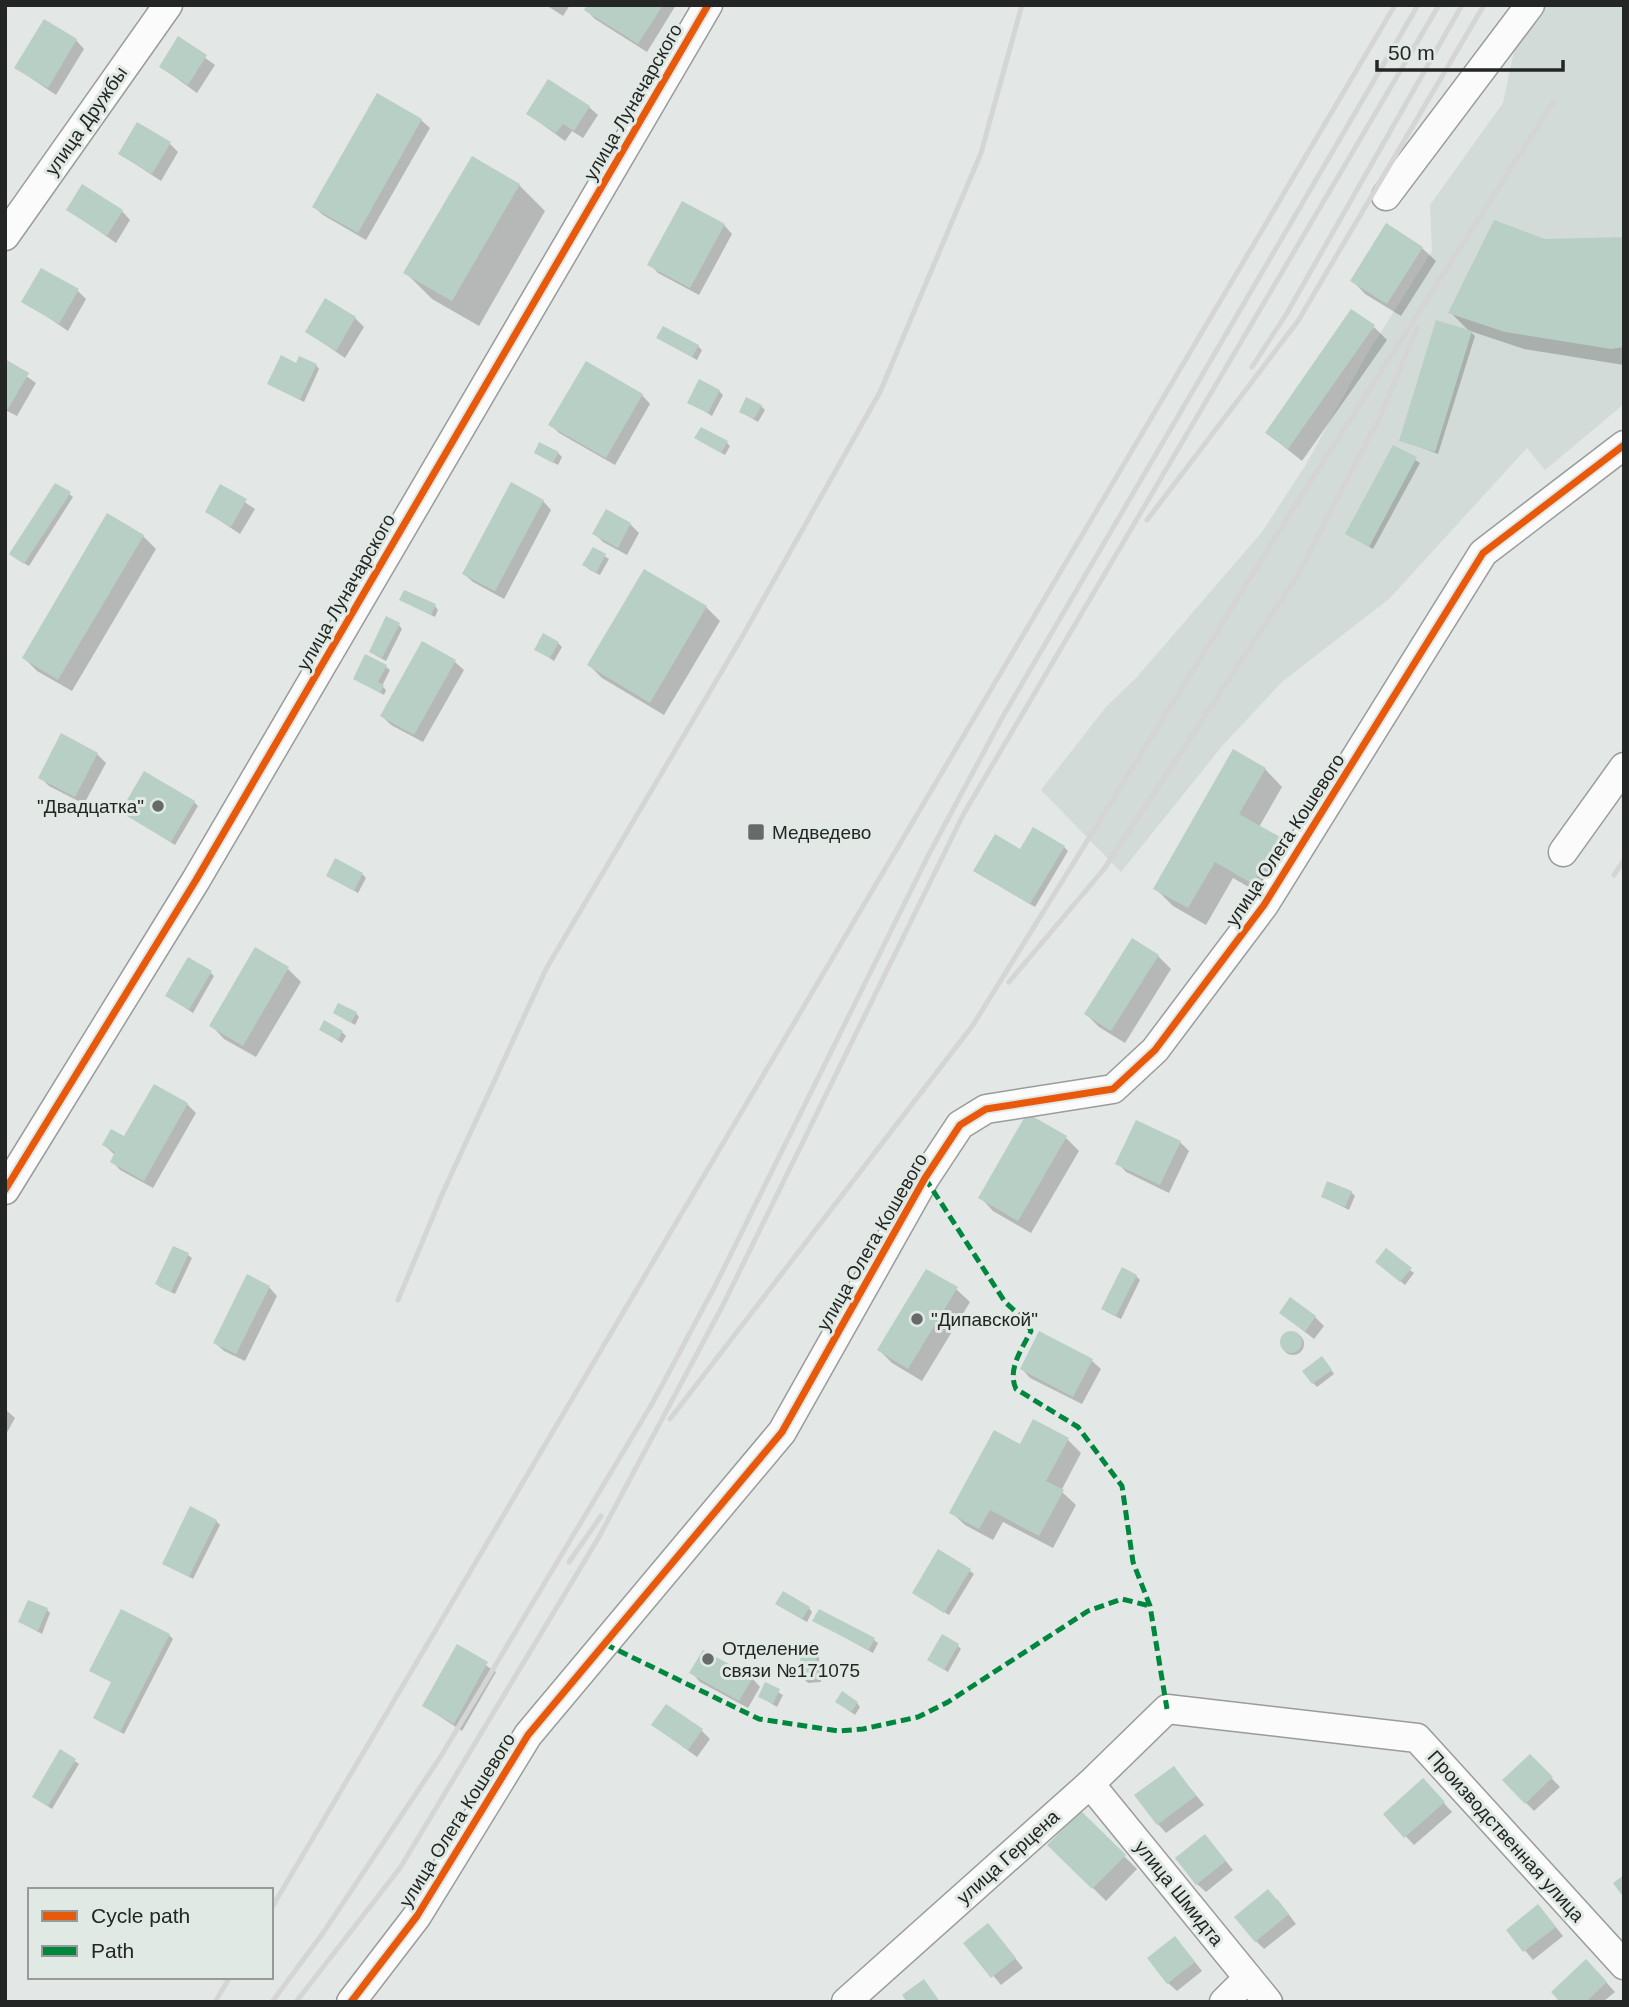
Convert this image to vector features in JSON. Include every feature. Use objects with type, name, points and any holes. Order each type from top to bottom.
[{"type":"street","name":"улица Дружбы","points":[[5,236],[168,5]]},
{"type":"street","name":"улица Луначарского","points":[[5,1190],[196,880],[708,5]]},
{"type":"street","points":[[1386,196],[1530,5]]},
{"type":"street","name":"улица Олега Кошевого","points":[[351,2002],[417,1916],[528,1735],[782,1432],[925,1178],[960,1125],[986,1109],[1113,1089],[1155,1050],[1264,905],[1483,553],[1624,445]]},
{"type":"street","points":[[1563,852],[1624,767]]},
{"type":"street","name":"улица Герцена","points":[[846,2002],[1090,1784],[1167,1709]]},
{"type":"street","name":"Производственная улица","points":[[1167,1709],[1417,1738],[1624,1965]]},
{"type":"street","name":"улица Шмидта","points":[[1090,1784],[1268,2002]]},
{"type":"street","points":[[1224,2002],[1248,1978]]},
{"type":"shaded area","points":[[1533,5],[1624,5],[1624,404],[1545,470],[1527,448],[1389,599],[1283,681],[1223,745],[1121,872],[1041,790],[1106,707],[1137,677],[1262,532],[1305,466],[1367,354],[1432,251],[1430,205],[1503,103],[1518,32]]},
{"type":"building","points":[[587,5],[663,5],[638,44],[584,10]]},
{"type":"building","points":[[44,19],[77,39],[48,88],[14,68]]},
{"type":"building","points":[[178,36],[207,55],[188,85],[159,67]]},
{"type":"building","points":[[548,79],[590,106],[574,131],[563,124],[556,133],[526,114]]},
{"type":"building","points":[[377,93],[422,119],[358,233],[312,207]]},
{"type":"building","points":[[137,122],[171,142],[152,174],[118,154]]},
{"type":"building","points":[[472,156],[520,184],[452,301],[403,273]]},
{"type":"building","points":[[82,184],[123,210],[107,236],[66,210]]},
{"type":"building","points":[[682,201],[725,224],[690,288],[647,265]]},
{"type":"building","points":[[1494,220],[1545,239],[1624,237],[1624,347],[1611,349],[1505,332],[1448,313]]},
{"type":"building","points":[[1386,223],[1423,247],[1387,304],[1350,281]]},
{"type":"building","points":[[41,268],[79,289],[59,324],[21,302]]},
{"type":"building","points":[[325,298],[356,317],[336,351],[305,332]]},
{"type":"building","points":[[1351,309],[1375,325],[1288,449],[1265,433]]},
{"type":"building","points":[[1436,320],[1472,331],[1435,452],[1399,441]]},
{"type":"building","points":[[663,326],[699,345],[692,357],[656,338]]},
{"type":"building","points":[[281,355],[296,363],[299,356],[317,364],[300,400],[267,384]]},
{"type":"building","points":[[5,359],[29,373],[8,409],[5,408]]},
{"type":"building","points":[[586,361],[643,394],[606,458],[548,425]]},
{"type":"building","points":[[699,379],[720,390],[708,413],[687,403]]},
{"type":"building","points":[[746,397],[762,405],[754,419],[739,412]]},
{"type":"building","points":[[701,427],[728,441],[721,453],[694,438]]},
{"type":"building","points":[[539,442],[559,452],[553,463],[534,453]]},
{"type":"building","points":[[1393,445],[1417,457],[1369,547],[1345,534]]},
{"type":"building","points":[[511,482],[544,500],[495,591],[462,574]]},
{"type":"building","points":[[55,483],[71,492],[24,564],[9,554]]},
{"type":"building","points":[[220,484],[247,499],[231,527],[205,512]]},
{"type":"building","points":[[606,509],[631,523],[618,548],[592,534]]},
{"type":"building","points":[[107,513],[144,535],[58,680],[22,658]]},
{"type":"building","points":[[593,547],[606,554],[596,573],[582,565]]},
{"type":"building","points":[[644,569],[707,606],[650,703],[587,665]]},
{"type":"building","points":[[404,590],[436,604],[431,615],[399,600]]},
{"type":"building","points":[[386,616],[400,623],[382,658],[369,652]]},
{"type":"building","points":[[543,633],[559,642],[550,658],[534,650]]},
{"type":"building","points":[[422,641],[456,660],[414,735],[380,716]]},
{"type":"building","points":[[365,654],[387,665],[378,682],[384,685],[380,693],[353,679]]},
{"type":"building","points":[[61,733],[98,753],[75,797],[38,778]]},
{"type":"building","points":[[1233,749],[1266,768],[1239,814],[1280,837],[1253,884],[1215,862],[1188,908],[1153,889]]},
{"type":"building","name":"\"Двадцатка\"","points":[[144,771],[195,801],[171,842],[120,812]]},
{"type":"building","points":[[1033,827],[1065,846],[1030,904],[973,871],[995,834],[1020,849]]},
{"type":"building","points":[[335,858],[363,873],[354,891],[326,876]]},
{"type":"building","points":[[1132,938],[1159,955],[1111,1031],[1084,1014]]},
{"type":"building","points":[[255,947],[289,967],[243,1046],[209,1026]]},
{"type":"building","points":[[188,957],[212,971],[189,1010],[165,996]]},
{"type":"building","points":[[338,1003],[357,1012],[351,1023],[333,1013]]},
{"type":"building","points":[[324,1020],[343,1031],[338,1040],[319,1030]]},
{"type":"building","points":[[154,1084],[188,1103],[144,1181],[110,1162],[115,1152],[102,1145],[111,1129],[124,1136]]},
{"type":"building","points":[[1027,1113],[1067,1136],[1018,1221],[978,1198]]},
{"type":"building","points":[[1136,1120],[1181,1141],[1160,1185],[1115,1164]]},
{"type":"building","points":[[1327,1181],[1352,1191],[1345,1207],[1321,1197]]},
{"type":"building","points":[[173,1246],[189,1253],[171,1292],[155,1284]]},
{"type":"building","points":[[1386,1248],[1412,1268],[1400,1282],[1375,1262]]},
{"type":"building","points":[[1122,1267],[1137,1275],[1116,1316],[1101,1309]]},
{"type":"building","name":"\"Дипавской\"","points":[[926,1269],[958,1287],[908,1369],[877,1350]]},
{"type":"building","points":[[247,1274],[270,1286],[236,1354],[213,1343]]},
{"type":"building","points":[[1290,1297],[1316,1316],[1305,1332],[1279,1313]]},
{"type":"building","points":[[1039,1331],[1093,1359],[1073,1397],[1020,1369]]},
{"type":"building","points":[[1291,1331],[1299,1334],[1302,1342],[1299,1350],[1291,1353],[1283,1350],[1280,1342],[1283,1334]]},
{"type":"building","points":[[1322,1356],[1332,1370],[1312,1384],[1302,1371]]},
{"type":"building","points":[[1033,1419],[1069,1438],[1046,1481],[1064,1490],[1039,1536],[990,1510],[979,1529],[949,1513],[994,1430],[1020,1444]]},
{"type":"building","points":[[190,1506],[217,1520],[189,1577],[162,1564]]},
{"type":"building","points":[[938,1549],[971,1569],[944,1613],[912,1593]]},
{"type":"building","points":[[783,1591],[810,1607],[802,1619],[775,1604]]},
{"type":"building","points":[[28,1600],[48,1608],[38,1631],[18,1622]]},
{"type":"building","points":[[121,1609],[170,1634],[120,1732],[93,1718],[111,1682],[89,1671]]},
{"type":"building","points":[[819,1609],[875,1638],[869,1650],[812,1621]]},
{"type":"building","points":[[942,1634],[959,1644],[944,1670],[927,1660]]},
{"type":"building","points":[[815,1642],[818,1679],[802,1680],[799,1643]]},
{"type":"building","points":[[457,1644],[488,1662],[454,1724],[422,1706]]},
{"type":"building","points":[[703,1650],[753,1677],[739,1701],[689,1673]]},
{"type":"building","points":[[765,1682],[780,1689],[773,1704],[758,1697]]},
{"type":"building","points":[[842,1691],[858,1702],[851,1712],[835,1702]]},
{"type":"building","points":[[666,1704],[703,1729],[688,1750],[651,1725]]},
{"type":"building","points":[[60,1749],[76,1759],[48,1806],[32,1797]]},
{"type":"building","points":[[1530,1754],[1553,1777],[1525,1804],[1502,1780]]},
{"type":"building","points":[[1174,1766],[1196,1796],[1157,1825],[1134,1795]]},
{"type":"building","points":[[1423,1778],[1445,1802],[1404,1838],[1383,1814]]},
{"type":"building","points":[[1081,1811],[1126,1855],[1092,1889],[1047,1845]]},
{"type":"building","points":[[1205,1834],[1226,1861],[1196,1885],[1175,1858]]},
{"type":"building","points":[[1624,1875],[1624,1898],[1613,1883]]},
{"type":"building","points":[[1268,1889],[1289,1914],[1255,1942],[1234,1917]]},
{"type":"building","points":[[1538,1904],[1556,1927],[1523,1952],[1506,1930]]},
{"type":"building","points":[[988,1923],[1016,1958],[991,1978],[963,1943]]},
{"type":"building","points":[[1175,1936],[1195,1962],[1167,1984],[1147,1958]]},
{"type":"building","points":[[1586,1959],[1607,1982],[1586,2002],[1560,2002],[1551,1992]]},
{"type":"building","points":[[924,1979],[940,2002],[907,2002],[902,1995]]},
{"type":"railway","points":[[398,1300],[444,1190],[546,969],[742,637],[880,392],[981,153],[1022,5]]},
{"type":"railway","points":[[273,1906],[1395,5]]},
{"type":"railway","points":[[272,2002],[323,1933],[441,1756],[653,1402],[715,1286],[929,854],[1002,718],[1418,5]]},
{"type":"railway","points":[[296,2002],[400,1868],[599,1537],[723,1305],[963,815],[1439,5]]},
{"type":"railway","points":[[1252,367],[1287,313],[1462,5]]},
{"type":"railway","points":[[1147,520],[1298,321],[1484,5]]},
{"type":"railway","points":[[670,1419],[973,1025],[1293,509],[1554,101]]},
{"type":"railway","points":[[1009,982],[1104,869],[1297,576],[1380,417],[1417,328]]},
{"type":"railway","points":[[1614,875],[1624,860]]},
{"type":"railway","points":[[569,1562],[601,1516]]},
{"type":"railway","points":[[215,2002],[229,1979]]},
{"type":"marked path","points":[[925,1178],[1005,1302],[1026,1321],[1031,1331],[1014,1367],[1016,1389],[1078,1427],[1122,1486],[1133,1562],[1150,1606],[1167,1709]]},
{"type":"marked path","points":[[605,1644],[759,1719],[839,1731],[863,1729],[918,1717],[948,1702],[1088,1611],[1122,1599],[1150,1606]]},
{"type":"cycle path","points":[[5,1190],[196,880],[708,5]]},
{"type":"cycle path","points":[[351,2002],[417,1916],[528,1735],[782,1432],[925,1178],[960,1125],[986,1109],[1113,1089],[1155,1050],[1264,905],[1483,553],[1624,445]]},
{"type":"place","name":"\"Двадцатка\"","points":[[158,806]]},
{"type":"place","name":"Медведево","points":[[756,832]]},
{"type":"place","name":"\"Дипавской\"","points":[[917,1319]]},
{"type":"place","name":"Отделение связи №171075","points":[[708,1659]]}]
